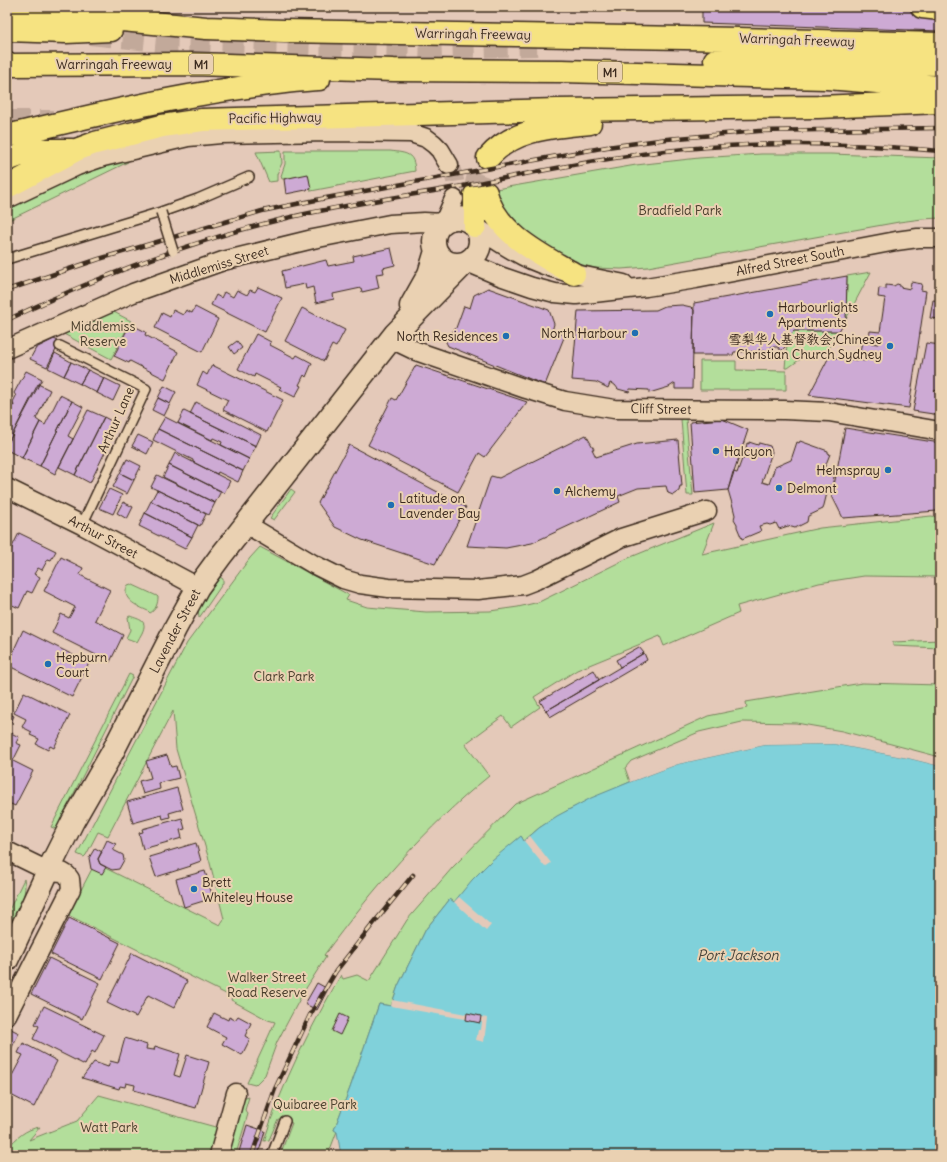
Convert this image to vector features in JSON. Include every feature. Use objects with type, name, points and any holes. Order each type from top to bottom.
[{"type":"highway","points":[[922,7],[940,9]]},
{"type":"highway","name":"Warringah Freeway","points":[[7,9],[206,28],[284,31],[739,38],[940,44]]},
{"type":"highway","points":[[7,30],[66,32],[206,28]]},
{"type":"highway","name":"Warringah Freeway","points":[[7,52],[339,53],[940,64]]},
{"type":"highway","name":"Warringah Freeway","points":[[7,65],[194,64],[394,70],[562,71],[826,78],[940,87]]},
{"type":"highway","name":"M1","points":[[7,136],[93,115],[199,93],[297,80],[375,77],[394,70]]},
{"type":"highway","points":[[490,156],[502,144],[520,134],[546,127],[736,108],[940,102]]},
{"type":"highway","name":"Pacific Highway","points":[[7,187],[76,150],[131,133],[162,126],[202,120],[557,110],[736,108]]},
{"type":"highway","points":[[7,160],[35,150],[76,150]]},
{"type":"highway","points":[[475,226],[481,194],[510,231],[546,258],[574,274]]},
{"type":"street","name":"Pacific Highway","points":[[7,199],[77,166],[103,157],[188,137],[221,134],[329,132],[410,133],[426,138],[434,144],[440,150],[449,165]]},
{"type":"street","points":[[444,222],[451,218],[462,218],[475,226],[480,239],[480,247],[474,257],[466,262],[455,264],[448,262],[436,251],[434,241],[435,234],[444,222],[454,199]]},
{"type":"street","name":"Middlemiss Street","points":[[7,349],[133,293],[223,261],[313,239],[390,224],[444,222]]},
{"type":"street","name":"Alfred Street South","points":[[475,226],[522,256],[535,262],[574,274],[640,288]]},
{"type":"street","name":"Alfred Street South","points":[[466,262],[532,288],[555,293],[576,295],[640,288],[703,278],[896,241],[918,238],[940,238]]},
{"type":"street","name":"Lavender Street","points":[[393,337],[425,281],[436,251]]},
{"type":"street","name":"Lavender Street","points":[[7,960],[48,871],[73,822],[112,753],[198,587],[393,337],[466,262]]},
{"type":"street","name":"Cliff Street","points":[[393,337],[416,351],[526,389],[565,400],[614,409],[784,410],[829,412],[940,431]]},
{"type":"street","name":"Arthur Street","points":[[7,488],[82,525],[198,587]]},
{"type":"street","points":[[246,524],[313,564],[343,579],[360,584],[389,588],[478,590],[523,585],[621,538],[707,512]]},
{"type":"street","points":[[7,851],[48,871],[62,872],[70,879],[71,889],[7,1015]]},
{"type":"street","points":[[219,1155],[236,1094]]},
{"type":"lane","points":[[7,259],[161,212],[198,199],[249,177]]},
{"type":"lane","points":[[161,212],[173,251]]},
{"type":"lane","name":"Arthur Lane","points":[[60,346],[146,389],[82,525]]},
{"type":"lane","points":[[272,1155],[285,1121]]},
{"type":"green space","points":[[281,151],[282,163],[277,174],[277,181],[269,182],[256,152]]},
{"type":"green space","points":[[285,151],[401,152],[411,157],[415,171],[311,191],[308,175],[282,179],[281,176],[285,164]]},
{"type":"green space","name":"Bradfield Park","points":[[761,154],[831,154],[940,158],[940,218],[899,222],[648,267],[621,269],[595,268],[554,256],[500,210],[496,189],[636,165],[699,158]]},
{"type":"green space","points":[[126,159],[128,162],[7,221],[7,208],[75,174]]},
{"type":"green space","points":[[871,272],[846,319],[847,276]]},
{"type":"green space","name":"Middlemiss Reserve","points":[[110,310],[131,321],[111,359],[58,331]]},
{"type":"green space","points":[[794,331],[839,331],[827,352],[810,354],[788,368],[785,368],[787,345],[784,342]]},
{"type":"green space","points":[[700,361],[736,361],[736,370],[786,371],[786,390],[700,390]]},
{"type":"green space","points":[[681,419],[686,419],[693,495],[687,495]]},
{"type":"green space","points":[[291,489],[295,492],[274,520],[270,518]]},
{"type":"green space","points":[[931,516],[940,517],[940,577],[864,576],[819,583],[737,606],[739,613],[664,646],[660,636],[577,670],[534,697],[540,707],[511,727],[503,716],[465,744],[489,776],[443,816],[401,860],[342,931],[324,955],[326,957],[303,993],[277,1042],[265,1075],[255,1085],[247,1083],[275,1022],[268,1020],[231,1000],[232,997],[68,915],[95,863],[220,925],[224,919],[210,863],[176,749],[173,711],[108,836],[98,832],[86,855],[84,857],[77,854],[187,643],[250,558],[260,547],[349,595],[346,600],[367,607],[426,612],[490,611],[539,602],[626,559],[714,523],[702,554],[820,528]]},
{"type":"green space","points":[[220,577],[223,579],[223,583],[199,618],[198,607]]},
{"type":"green space","points":[[131,584],[158,597],[158,602],[152,612],[150,613],[128,598],[126,590],[128,585]]},
{"type":"green space","points":[[130,616],[142,621],[144,625],[144,629],[137,642],[126,638],[130,630],[128,617]]},
{"type":"green space","points":[[940,640],[940,648],[893,646],[893,642]]},
{"type":"green space","points":[[129,674],[133,676],[56,829],[51,827]]},
{"type":"green space","name":"Quibaree Park","points":[[862,683],[940,685],[940,757],[842,731],[796,723],[742,722],[699,732],[631,761],[625,768],[630,782],[570,809],[539,828],[524,841],[521,836],[454,902],[450,899],[426,929],[398,986],[391,1006],[379,1004],[334,1130],[337,1131],[328,1155],[280,1155],[292,1123],[278,1119],[269,1140],[264,1141],[288,1077],[318,1015],[341,975],[343,979],[357,975],[369,981],[407,920],[453,867],[515,804],[708,716],[747,708],[746,702]]},
{"type":"green space","points":[[24,879],[25,885],[23,899],[7,933],[7,914]]},
{"type":"green space","name":"Watt Park","points":[[99,1095],[219,1128],[213,1155],[7,1155],[7,1148],[22,1134],[30,1130],[40,1127],[29,1140],[77,1121]]},
{"type":"green space","points":[[249,1097],[245,1110],[248,1114],[236,1154],[228,1149],[242,1099]]},
{"type":"water","name":"Port Jackson","points":[[834,744],[908,758],[940,766],[940,1155],[341,1155],[337,1132],[334,1130],[379,1004],[391,1006],[398,986],[426,929],[450,899],[454,902],[472,880],[492,860],[521,836],[524,841],[539,828],[557,816],[591,798],[678,764],[765,745]]},
{"type":"pier","points":[[834,742],[909,756],[940,764],[940,766],[908,758],[834,744],[765,745],[678,764],[630,782],[629,780],[678,762],[765,743]]},
{"type":"pier","points":[[530,836],[551,863],[545,867],[524,841]]},
{"type":"pier","points":[[459,897],[491,925],[486,931],[454,902]]},
{"type":"pier","points":[[392,1000],[487,1018],[484,1042],[476,1040],[478,1030],[481,1030],[482,1022],[391,1006]]},
{"type":"building","points":[[702,7],[940,7],[940,31],[702,23]]},
{"type":"building","points":[[308,174],[311,189],[286,194],[284,179]]},
{"type":"building","points":[[391,248],[395,265],[383,268],[384,273],[376,274],[379,288],[362,292],[361,288],[333,294],[334,299],[316,303],[313,287],[306,289],[305,284],[285,288],[282,271],[326,260],[328,266],[354,261],[353,256]]},
{"type":"building","points":[[938,268],[940,268],[939,284],[936,283]]},
{"type":"building","name":"Harbourlights Apartments","points":[[847,276],[846,319],[839,331],[794,331],[784,342],[787,345],[781,351],[778,347],[771,347],[768,351],[734,352],[733,355],[693,355],[694,303]]},
{"type":"building","name":"雪梨华人基督教会;Chinese Christian Church Sydney","points":[[911,282],[922,284],[921,290],[926,291],[909,408],[809,395],[829,357],[865,361],[866,352],[860,351],[862,342],[878,344],[878,340],[869,339],[870,331],[880,332],[885,298],[878,297],[879,288],[886,289],[886,285],[894,286],[897,284],[900,285],[900,287],[910,289]]},
{"type":"building","points":[[258,287],[282,298],[265,332],[211,305],[216,295],[221,298],[224,292],[233,297],[237,290],[247,295],[250,290],[255,292]]},
{"type":"building","name":"North Residences","points":[[488,288],[549,310],[554,324],[552,331],[565,335],[545,385],[448,346],[446,342],[447,337],[456,328],[464,306],[470,308],[474,295]]},
{"type":"building","points":[[933,300],[940,301],[940,319],[930,318]]},
{"type":"building","name":"North Harbour","points":[[682,305],[691,307],[694,310],[692,389],[675,389],[675,383],[669,387],[649,393],[649,390],[630,389],[629,392],[618,389],[615,385],[610,383],[608,388],[596,382],[572,380],[578,311],[656,310],[665,306]]},
{"type":"building","points":[[195,307],[218,319],[202,352],[155,328],[162,313],[170,317],[173,310],[183,315],[186,310],[192,313]]},
{"type":"building","points":[[302,308],[345,330],[336,347],[332,345],[324,361],[285,341]]},
{"type":"building","points":[[130,324],[146,332],[145,335],[178,352],[165,379],[130,361],[129,363],[114,356]]},
{"type":"building","points":[[256,334],[271,342],[270,345],[295,358],[297,355],[312,363],[306,377],[304,375],[299,385],[301,386],[295,397],[279,389],[281,387],[255,374],[254,377],[238,369]]},
{"type":"building","points":[[54,339],[60,342],[47,367],[30,359],[36,348]]},
{"type":"building","points":[[237,341],[242,348],[234,354],[229,347]]},
{"type":"building","points":[[926,343],[940,345],[940,391],[934,391],[936,395],[939,395],[940,393],[940,397],[936,396],[937,403],[940,404],[940,415],[913,411]]},
{"type":"building","points":[[55,353],[71,362],[64,376],[48,368]]},
{"type":"building","points":[[71,362],[88,370],[80,384],[64,376]]},
{"type":"building","points":[[212,365],[283,400],[267,432],[223,410],[228,400],[197,385],[203,372],[207,375]]},
{"type":"building","points":[[416,365],[527,402],[485,457],[479,453],[458,492],[368,445],[392,398],[396,400]]},
{"type":"building","points":[[88,370],[104,378],[97,393],[80,384]]},
{"type":"building","points":[[26,371],[42,379],[7,445],[7,407],[9,403],[14,406],[13,402],[16,396],[14,393]]},
{"type":"building","points":[[104,378],[120,386],[113,401],[97,393]]},
{"type":"building","points":[[38,384],[50,390],[36,419],[40,422],[22,458],[7,450],[7,445]]},
{"type":"building","points":[[164,386],[176,392],[170,404],[158,398]]},
{"type":"building","points":[[60,395],[72,401],[40,466],[22,458],[40,422],[45,425]]},
{"type":"building","points":[[158,398],[170,404],[164,416],[152,410]]},
{"type":"building","points":[[72,401],[83,407],[68,436],[73,439],[55,474],[40,466]]},
{"type":"building","points":[[196,402],[261,435],[256,446],[190,414]]},
{"type":"building","points":[[88,410],[104,417],[75,475],[59,467]]},
{"type":"building","points":[[184,411],[256,446],[249,459],[221,445],[222,442],[213,438],[212,440],[178,423]]},
{"type":"building","points":[[104,417],[115,423],[103,446],[107,448],[90,483],[75,475]]},
{"type":"building","points":[[165,417],[249,459],[243,471],[158,429]]},
{"type":"building","name":"Halcyon","points":[[722,419],[748,430],[728,490],[695,493],[690,422]]},
{"type":"building","name":"Helmspray","points":[[845,428],[940,443],[940,510],[843,518],[832,496]]},
{"type":"building","points":[[158,429],[243,471],[238,482],[218,472],[217,474],[153,440]]},
{"type":"building","points":[[138,435],[153,442],[147,454],[132,446]]},
{"type":"building","name":"Alchemy","points":[[586,435],[594,449],[592,449],[596,457],[637,444],[678,440],[682,486],[680,486],[679,491],[673,495],[668,493],[666,486],[638,488],[618,496],[620,502],[532,543],[506,548],[467,546],[491,476],[499,478]]},
{"type":"building","name":"Delmont","points":[[800,441],[828,451],[830,454],[824,469],[835,472],[832,486],[829,485],[823,509],[808,516],[807,522],[795,528],[788,526],[779,529],[776,523],[770,525],[767,524],[759,526],[761,531],[742,539],[734,519],[735,515],[728,490],[733,472],[737,473],[742,459],[744,459],[747,443],[749,444],[749,442],[758,445],[759,443],[770,446],[772,452],[762,482],[769,484],[775,467],[791,460],[797,442],[799,443]]},
{"type":"building","name":"Latitude on Lavender Bay","points":[[349,445],[466,507],[435,564],[362,540],[335,527],[318,503]]},
{"type":"building","points":[[175,453],[230,481],[224,493],[169,465]]},
{"type":"building","points":[[127,459],[141,466],[134,480],[120,473]]},
{"type":"building","points":[[169,465],[221,491],[215,503],[163,477]]},
{"type":"building","points":[[120,473],[134,480],[127,494],[113,487]]},
{"type":"building","points":[[157,475],[215,503],[209,515],[151,487]]},
{"type":"building","points":[[109,489],[122,495],[113,514],[99,508]]},
{"type":"building","points":[[157,490],[206,514],[200,526],[151,501]]},
{"type":"building","points":[[151,501],[198,525],[192,537],[145,513]]},
{"type":"building","points":[[123,502],[133,507],[127,519],[117,513]]},
{"type":"building","points":[[145,513],[192,537],[185,549],[139,526]]},
{"type":"building","points":[[19,533],[56,551],[51,560],[48,559],[42,570],[38,568],[34,574],[40,577],[32,593],[27,591],[19,608],[10,604],[7,609],[7,557]]},
{"type":"building","points":[[61,557],[83,568],[80,575],[110,590],[95,620],[123,635],[110,662],[52,633],[61,614],[69,618],[75,607],[44,591]]},
{"type":"building","name":"Hepburn Court","points":[[23,630],[89,663],[72,697],[7,665]]},
{"type":"building","points":[[639,647],[644,653],[620,667],[616,660]]},
{"type":"building","points":[[644,653],[647,660],[550,717],[546,711]]},
{"type":"building","points":[[594,670],[599,680],[546,711],[540,701]]},
{"type":"building","points":[[24,692],[70,715],[54,748],[50,746],[48,750],[36,744],[39,739],[30,735],[32,732],[22,727],[26,719],[14,713]]},
{"type":"building","points":[[7,713],[14,716],[7,730]]},
{"type":"building","points":[[7,731],[19,737],[16,743],[21,745],[13,761],[33,771],[15,806],[7,802]]},
{"type":"building","points":[[167,755],[171,767],[176,766],[179,778],[159,783],[160,789],[143,794],[139,781],[151,778],[146,761]]},
{"type":"building","points":[[177,788],[183,809],[169,813],[170,817],[163,819],[162,815],[133,823],[127,802]]},
{"type":"building","points":[[182,818],[185,829],[180,830],[182,838],[143,849],[139,833],[143,832],[142,829]]},
{"type":"building","points":[[107,840],[116,844],[113,850],[123,855],[124,860],[119,869],[112,870],[100,864],[98,859]]},
{"type":"building","points":[[196,843],[201,861],[190,865],[191,866],[156,877],[149,857]]},
{"type":"building","points":[[95,848],[102,852],[98,859],[100,864],[106,867],[102,874],[91,869],[89,858]]},
{"type":"building","name":"Brett Whiteley House","points":[[205,871],[213,898],[184,907],[176,879]]},
{"type":"building","points":[[69,918],[120,943],[102,979],[51,954]]},
{"type":"building","points":[[132,953],[187,981],[174,1008],[148,995],[136,1017],[107,1003]]},
{"type":"building","points":[[49,958],[100,983],[82,1019],[31,994]]},
{"type":"building","points":[[317,983],[328,989],[317,1010],[305,1004]]},
{"type":"building","points":[[44,1006],[104,1035],[95,1053],[92,1051],[85,1065],[33,1039],[39,1026],[35,1024]]},
{"type":"building","points":[[214,1013],[228,1020],[229,1017],[235,1020],[238,1016],[251,1023],[245,1036],[250,1039],[242,1055],[222,1044],[226,1037],[207,1027]]},
{"type":"building","points":[[467,1013],[481,1016],[480,1023],[466,1020]]},
{"type":"building","points":[[340,1014],[348,1018],[340,1035],[332,1031]]},
{"type":"building","points":[[11,1029],[19,1033],[7,1057],[7,1037]]},
{"type":"building","points":[[125,1038],[147,1045],[146,1049],[154,1050],[155,1046],[180,1054],[174,1075],[180,1077],[187,1055],[209,1062],[196,1108],[134,1090],[135,1085],[126,1083],[125,1087],[120,1086],[119,1089],[82,1078],[94,1062],[108,1067],[110,1061],[118,1063]]},
{"type":"building","points":[[23,1043],[57,1061],[34,1107],[7,1093],[7,1085],[23,1055],[18,1053]]},
{"type":"building","points":[[247,1125],[265,1131],[258,1155],[238,1155]]},
{"type":"tunnel","points":[[90,34],[160,41],[434,48],[537,45]]},
{"type":"tunnel","points":[[93,121],[169,120]]},
{"type":"tunnel","points":[[7,121],[53,121]]},
{"type":"tunnel","points":[[475,195],[478,175],[488,158]]},
{"type":"tunnel","points":[[449,165],[455,182],[456,190],[454,199]]},
{"type":"railway","points":[[7,290],[99,259],[262,211],[607,147],[667,139],[759,131],[940,128]]},
{"type":"railway","points":[[7,320],[75,289],[180,249],[251,227],[308,213],[350,205],[457,187],[600,160],[656,152],[717,146],[812,144],[876,146],[940,151]]},
{"type":"railway","points":[[252,1155],[275,1089],[310,1015],[336,971],[413,875]]},
{"type":"place","name":"Harbourlights Apartments","points":[[770,314]]},
{"type":"place","name":"North Harbour","points":[[635,333]]},
{"type":"place","name":"North Residences","points":[[506,336]]},
{"type":"place","name":"雪梨华人基督教会;Chinese Christian Church Sydney","points":[[890,346]]},
{"type":"place","name":"Halcyon","points":[[716,451]]},
{"type":"place","name":"Helmspray","points":[[888,470]]},
{"type":"place","name":"Delmont","points":[[779,488]]},
{"type":"place","name":"Alchemy","points":[[557,491]]},
{"type":"place","name":"Latitude on Lavender Bay","points":[[391,505]]},
{"type":"place","name":"Hepburn Court","points":[[48,664]]},
{"type":"place","name":"Brett Whiteley House","points":[[194,889]]},
{"type":"park label","name":"Clark Park","points":[[284,676]]},
{"type":"park label","name":"Walker Street Road Reserve","points":[[267,984]]}]
